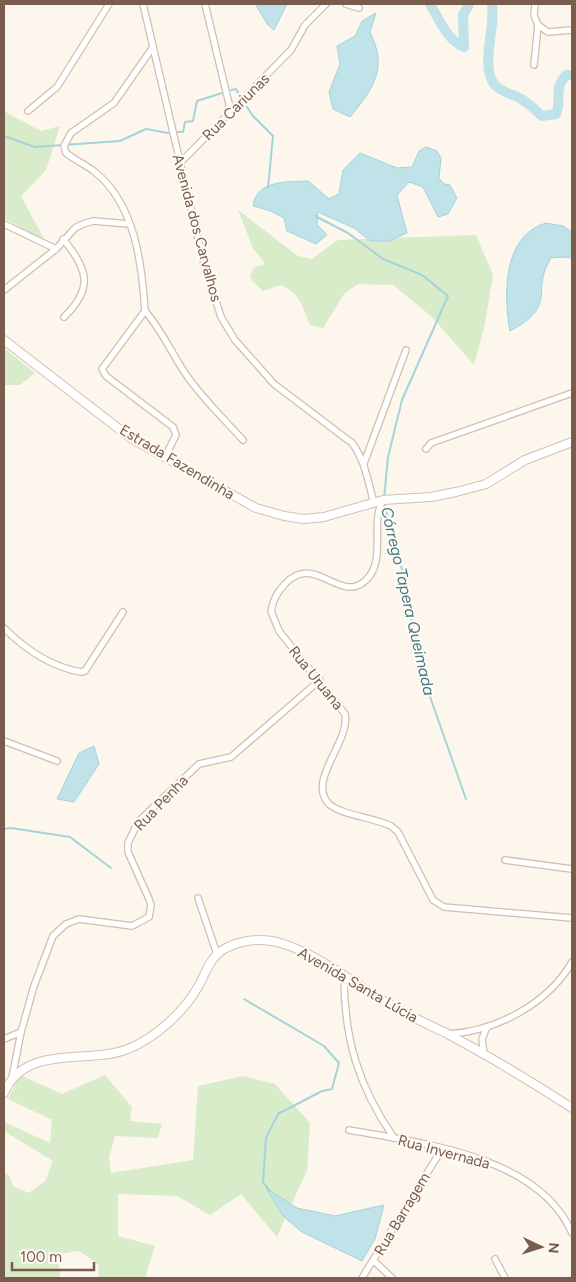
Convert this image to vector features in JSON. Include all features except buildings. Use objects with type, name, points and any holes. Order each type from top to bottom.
[{"type":"street","points":[[28,111],[57,87],[109,4]]},
{"type":"street","name":"Avenida dos Carvalhos","points":[[143,4],[213,296],[234,340],[274,384],[352,443],[364,463],[374,503]]},
{"type":"street","points":[[205,4],[231,112]]},
{"type":"street","name":"Rua Cariunas","points":[[180,163],[291,50],[305,25],[326,4]]},
{"type":"street","points":[[346,4],[359,8]]},
{"type":"street","points":[[534,65],[538,25],[534,15],[535,4]]},
{"type":"street","points":[[538,25],[548,32],[572,30]]},
{"type":"street","points":[[152,47],[114,103],[71,133],[64,146],[66,153],[95,172],[116,197],[135,236],[145,311],[156,324],[164,340],[199,392],[243,440]]},
{"type":"street","points":[[4,290],[56,249],[63,239],[75,228],[93,221],[129,224]]},
{"type":"street","points":[[4,224],[56,249]]},
{"type":"street","points":[[63,239],[80,259],[84,285],[78,303],[64,318]]},
{"type":"street","points":[[145,311],[102,369],[106,376],[174,427],[176,435],[165,457]]},
{"type":"street","name":"Estrada Fazendinha","points":[[4,340],[132,439],[256,508],[284,516],[304,519],[324,517],[374,503]]},
{"type":"street","points":[[364,463],[406,350]]},
{"type":"street","points":[[426,448],[431,443],[572,392]]},
{"type":"street","points":[[374,503],[385,500],[431,497],[486,484],[525,460],[572,442]]},
{"type":"street","name":"Rua Uruana","points":[[385,500],[377,516],[376,565],[365,581],[358,586],[349,586],[316,574],[298,573],[291,577],[273,600],[271,611],[279,631],[340,705],[347,722],[346,730],[322,783],[323,795],[330,804],[392,826],[402,839],[433,900],[444,907],[572,918]]},
{"type":"street","points":[[4,628],[31,652],[44,659],[81,672],[85,670],[123,612]]},
{"type":"street","name":"Rua Penha","points":[[12,1078],[21,1032],[46,950],[53,936],[61,928],[79,919],[132,926],[149,917],[151,905],[128,852],[128,843],[138,822],[199,764],[231,757],[320,680]]},
{"type":"street","points":[[4,740],[57,761]]},
{"type":"street","points":[[505,860],[572,869]]},
{"type":"street","points":[[4,1094],[12,1078],[20,1071],[44,1060],[121,1051],[141,1042],[185,1005],[217,954],[198,898]]},
{"type":"street","name":"Avenida Santa Lúcia","points":[[217,954],[246,941],[270,941],[299,950],[344,975],[389,1004],[484,1055],[572,1108]]},
{"type":"street","points":[[447,1034],[473,1032],[521,1011],[557,984],[572,962]]},
{"type":"street","points":[[344,975],[345,1014],[351,1047],[377,1114],[394,1138]]},
{"type":"street","points":[[484,1055],[482,1038],[487,1027]]},
{"type":"street","points":[[4,1040],[21,1032]]},
{"type":"street","name":"Rua Invernada","points":[[349,1130],[442,1149],[498,1167],[541,1192],[561,1211],[572,1233]]},
{"type":"street","name":"Rua Barragem","points":[[362,1278],[442,1149]]},
{"type":"street","points":[[495,1259],[505,1278]]},
{"type":"street","points":[[374,1261],[392,1278]]},
{"type":"green space","points":[[4,109],[7,113],[41,131],[60,126],[46,170],[21,196],[45,241],[4,218]]},
{"type":"green space","points":[[238,210],[298,256],[312,259],[338,240],[476,235],[493,275],[485,324],[474,365],[431,316],[393,285],[358,284],[344,294],[323,328],[310,325],[300,301],[287,288],[281,285],[263,291],[252,281],[250,276],[254,268],[265,264],[253,248]]},
{"type":"green space","points":[[4,348],[35,373],[20,385],[4,385]]},
{"type":"green space","points":[[20,1075],[62,1094],[105,1075],[132,1107],[130,1121],[162,1124],[158,1138],[115,1136],[109,1158],[111,1173],[193,1160],[198,1086],[243,1076],[275,1084],[310,1123],[307,1170],[277,1237],[241,1194],[210,1215],[177,1196],[118,1194],[118,1236],[155,1246],[145,1278],[98,1278],[99,1265],[79,1251],[58,1254],[60,1278],[4,1278],[4,1173],[9,1175],[14,1187],[29,1193],[45,1181],[53,1161],[4,1131],[4,1122],[50,1143],[52,1120],[8,1099]]},
{"type":"water","points":[[255,4],[287,4],[274,30],[268,25]]},
{"type":"water","points":[[376,13],[370,32],[378,56],[376,77],[366,97],[350,117],[333,109],[329,92],[340,64],[337,46],[355,36],[362,21]]},
{"type":"water","points":[[426,147],[437,151],[441,158],[439,178],[444,184],[450,185],[457,198],[448,214],[438,217],[423,187],[409,182],[397,195],[407,233],[389,241],[370,241],[354,228],[318,212],[317,224],[327,235],[316,244],[287,231],[284,218],[271,211],[253,206],[255,198],[260,191],[282,182],[308,181],[329,199],[339,194],[343,170],[360,153],[397,168],[412,167],[419,151]]},
{"type":"water","points":[[546,223],[563,226],[572,232],[572,258],[551,258],[545,270],[539,305],[525,322],[510,331],[507,284],[509,268],[514,253],[521,240],[532,230]]},
{"type":"water","points":[[94,746],[99,764],[74,802],[57,799],[79,753]]},
{"type":"water","points":[[266,1188],[297,1208],[335,1216],[384,1205],[375,1239],[362,1261],[302,1232],[283,1216]]},
{"type":"waterway","points":[[430,4],[448,34],[464,47],[463,15],[469,4]]},
{"type":"waterway","points":[[492,4],[493,13],[488,67],[490,76],[497,87],[518,97],[542,116],[556,114],[562,81],[566,75],[572,75]]},
{"type":"waterway","name":"Córrego Tapera Queimada","points":[[231,90],[236,89],[240,96]]},
{"type":"waterway","name":"Córrego Tapera Queimada","points":[[177,132],[183,132],[185,122],[193,121],[197,101],[222,93]]},
{"type":"waterway","name":"Córrego Tapera Queimada","points":[[245,104],[253,116],[273,136],[268,188]]},
{"type":"waterway","name":"Córrego Tapera Queimada","points":[[4,136],[35,147],[120,141],[146,129],[168,133]]},
{"type":"waterway","name":"Córrego Tapera Queimada","points":[[315,216],[348,233],[383,259],[422,275],[448,296],[402,400],[388,457],[384,499]]},
{"type":"waterway","name":"Córrego Tapera Queimada","points":[[384,503],[400,560],[422,674],[466,799]]},
{"type":"waterway","points":[[4,829],[11,828],[70,837],[111,868]]},
{"type":"waterway","points":[[244,999],[324,1046],[339,1063],[332,1089],[322,1091],[278,1114],[266,1138],[263,1182],[270,1191]]}]
